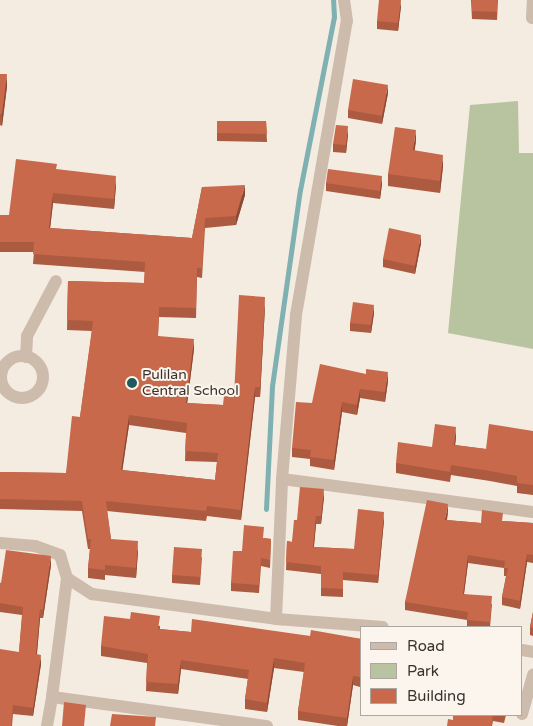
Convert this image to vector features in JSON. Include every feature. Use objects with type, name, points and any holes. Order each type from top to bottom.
[{"type":"street","points":[[276,619],[282,479],[296,315],[347,21],[344,0]]},
{"type":"street","points":[[532,0],[532,18]]},
{"type":"street","points":[[26,357],[27,336],[56,281]]},
{"type":"street","points":[[26,357],[36,363],[42,374],[42,382],[33,395],[26,398],[11,395],[5,390],[0,376],[7,363],[26,357]]},
{"type":"street","points":[[282,479],[533,512]]},
{"type":"street","points":[[0,543],[35,546],[60,555],[67,578],[47,726]]},
{"type":"street","points":[[67,578],[92,594],[276,619],[370,626]]},
{"type":"street","points":[[523,711],[533,675]]},
{"type":"street","points":[[52,697],[267,726]]},
{"type":"green space","points":[[518,101],[519,153],[533,153],[533,349],[448,333],[470,105]]},
{"type":"building","points":[[379,0],[401,0],[398,23],[377,21]]},
{"type":"building","points":[[472,0],[497,0],[497,12],[472,11]]},
{"type":"building","points":[[0,74],[7,74],[2,114],[0,114]]},
{"type":"building","points":[[353,79],[388,85],[382,116],[348,110]]},
{"type":"building","points":[[217,121],[266,121],[267,134],[217,133]]},
{"type":"building","points":[[336,125],[348,126],[346,145],[333,144]]},
{"type":"building","points":[[395,127],[416,130],[413,150],[443,155],[440,181],[388,174]]},
{"type":"building","points":[[16,159],[57,164],[56,169],[116,176],[114,199],[53,193],[49,228],[192,238],[202,187],[245,185],[236,216],[205,218],[202,268],[197,268],[196,308],[159,307],[158,336],[194,339],[186,403],[223,405],[224,396],[234,397],[239,295],[265,297],[260,387],[255,387],[241,510],[207,506],[206,511],[106,501],[111,539],[138,541],[136,568],[105,565],[105,570],[88,568],[91,539],[88,539],[82,501],[0,499],[0,472],[66,473],[72,416],[80,417],[93,321],[67,320],[68,281],[144,283],[145,262],[33,254],[34,242],[0,242],[0,215],[9,215]],"holes":[[[129,415],[187,423],[185,451],[218,453],[215,480],[121,470]]]},
{"type":"building","points":[[328,169],[382,176],[380,191],[326,183]]},
{"type":"building","points":[[389,228],[421,235],[415,266],[383,259]]},
{"type":"building","points":[[353,302],[374,305],[371,325],[350,323]]},
{"type":"building","points":[[320,364],[366,374],[366,369],[388,372],[385,392],[360,389],[357,405],[342,402],[334,460],[310,457],[311,450],[292,448],[296,402],[312,403]]},
{"type":"building","points":[[435,424],[456,427],[454,445],[486,449],[489,424],[533,431],[533,485],[517,483],[517,476],[490,471],[451,465],[450,472],[396,463],[398,442],[432,447]]},
{"type":"building","points":[[300,487],[324,489],[321,516],[316,516],[313,547],[354,549],[358,509],[384,512],[378,575],[343,572],[343,589],[321,588],[321,566],[286,562],[287,541],[292,542],[294,520],[297,520]]},
{"type":"building","points":[[427,500],[448,504],[445,520],[481,523],[482,510],[503,513],[502,521],[533,523],[533,555],[527,554],[520,601],[502,597],[508,568],[504,568],[505,561],[468,555],[463,594],[492,596],[490,622],[467,620],[468,612],[405,602]]},
{"type":"building","points":[[244,525],[264,527],[263,538],[271,539],[270,560],[261,558],[259,585],[231,583],[233,551],[242,551]]},
{"type":"building","points":[[174,547],[202,549],[200,577],[172,575]]},
{"type":"building","points":[[6,550],[51,556],[43,610],[40,609],[36,654],[41,655],[33,708],[13,705],[11,726],[0,726],[0,649],[19,652],[23,607],[0,603],[0,583]]},
{"type":"building","points":[[131,612],[160,616],[158,629],[191,632],[192,619],[310,636],[311,630],[360,639],[360,677],[353,676],[347,718],[298,711],[305,663],[274,658],[267,703],[245,699],[249,670],[181,660],[178,684],[146,682],[148,654],[101,646],[104,616],[130,619]]},
{"type":"building","points":[[533,612],[533,628],[530,627]]},
{"type":"building","points":[[64,702],[86,705],[84,726],[62,726]]},
{"type":"building","points":[[112,714],[156,717],[155,726],[110,726]]},
{"type":"building","points":[[453,716],[493,716],[491,726],[447,726],[448,719],[453,720]]},
{"type":"waterway","points":[[266,509],[272,386],[300,190],[334,17],[333,0]]},
{"type":"place","name":"Pulilan Central School","points":[[132,383]]}]
